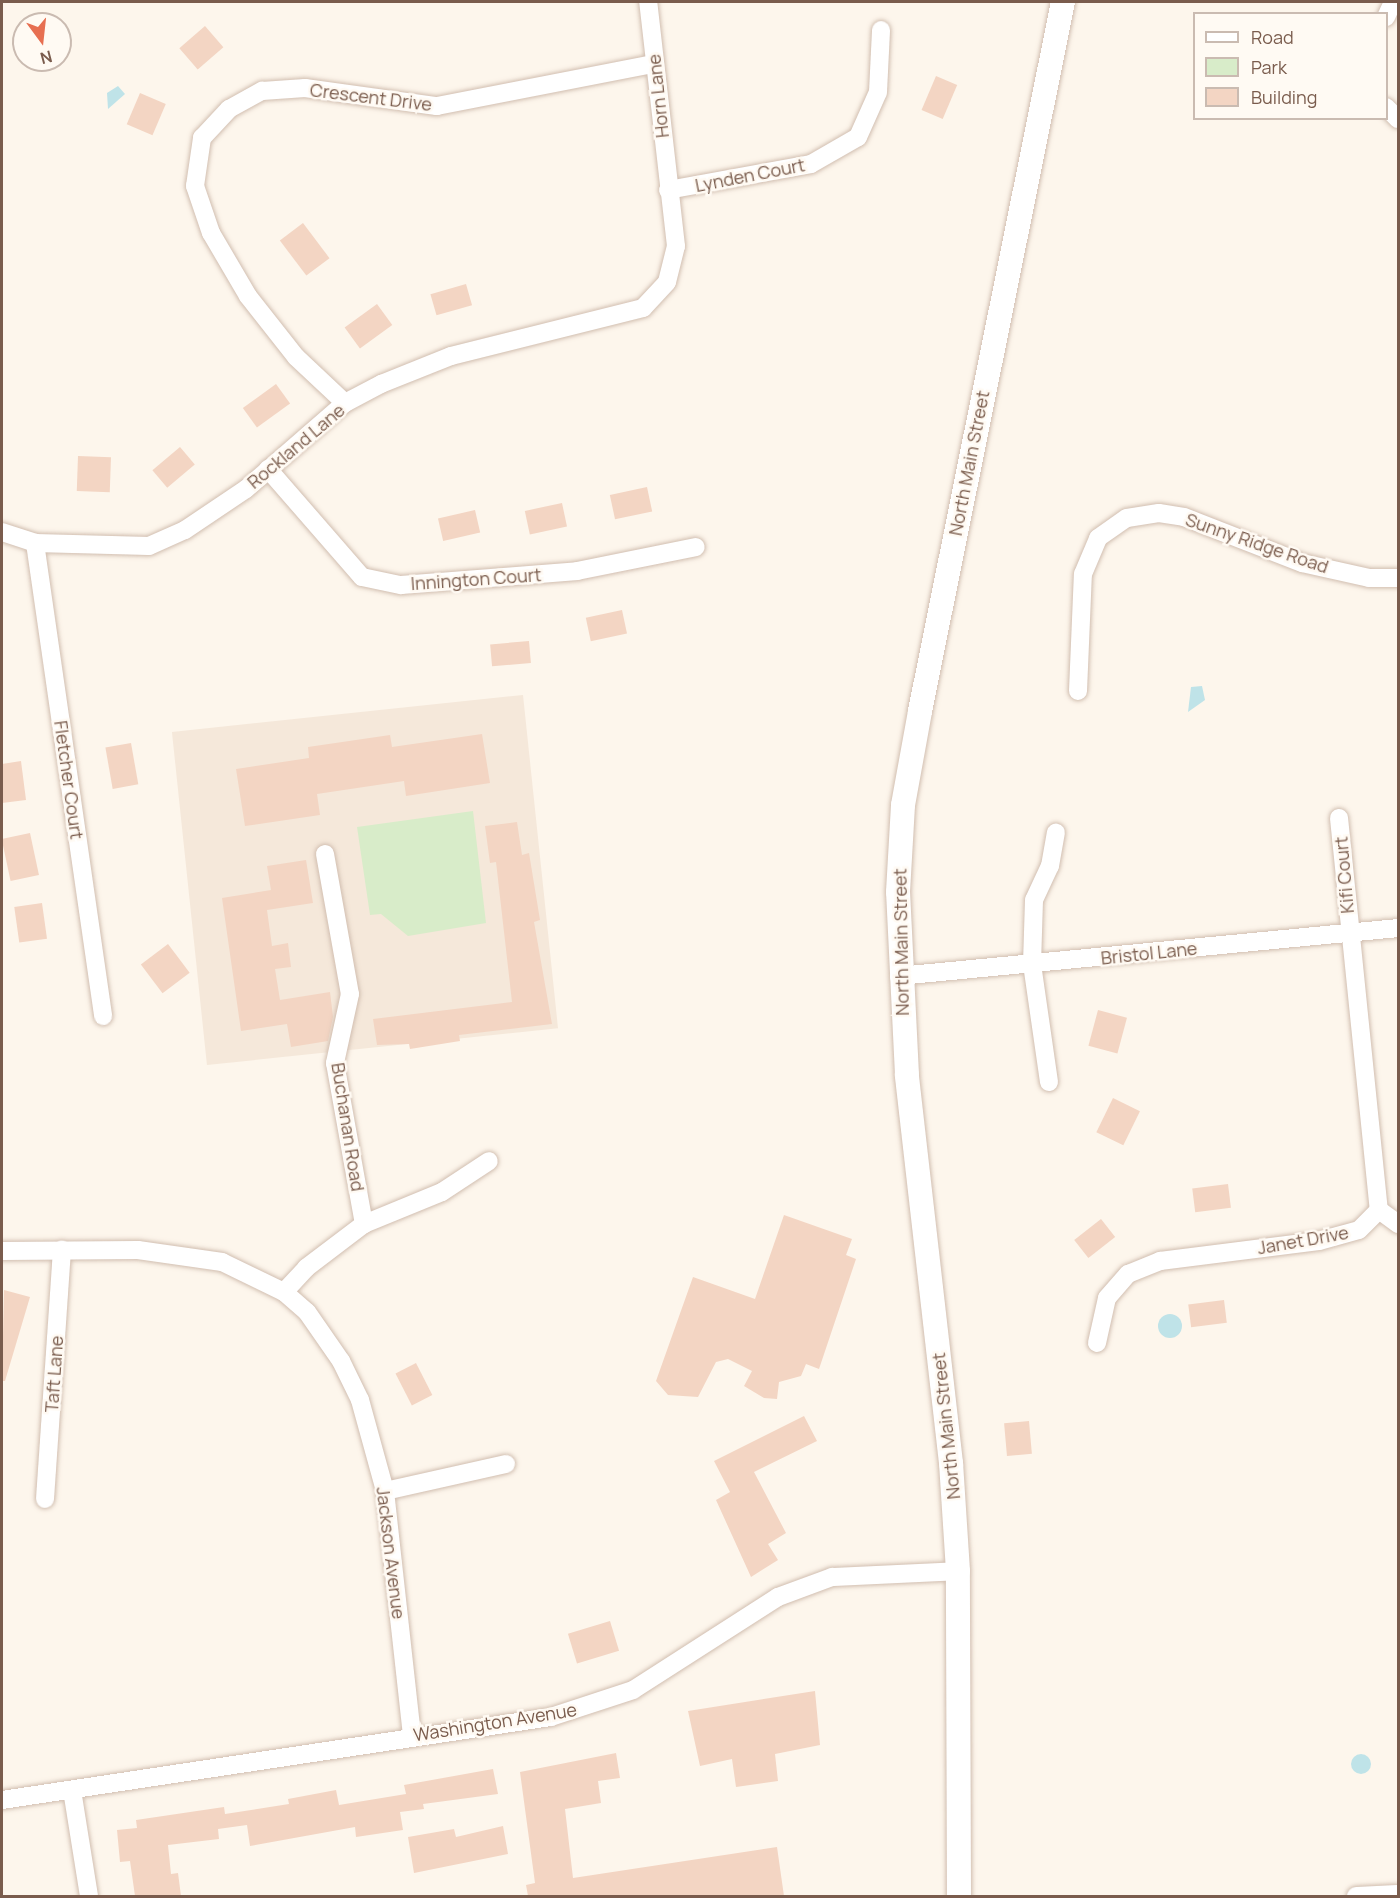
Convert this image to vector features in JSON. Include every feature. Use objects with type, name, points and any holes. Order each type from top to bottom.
[{"type":"main road","name":"North Main Street","points":[[959,1896],[958,1571],[899,976],[903,805],[1063,2]]},
{"type":"street","name":"Horn Lane","points":[[648,2],[668,189]]},
{"type":"street","name":"Lynden Court","points":[[668,189],[811,164],[858,137],[878,92],[881,30]]},
{"type":"street","name":"Crescent Drive","points":[[345,403],[296,357],[248,297],[211,233],[195,186],[202,138],[229,108],[262,91],[305,88],[437,106],[654,64]]},
{"type":"street","name":"Rockland Lane","points":[[2,532],[35,543],[149,546],[185,531],[268,469],[345,403],[451,356],[643,308],[667,282],[676,246],[668,189]]},
{"type":"street","name":"Innington Court","points":[[268,469],[362,577],[401,585],[577,571],[696,547]]},
{"type":"street","name":"Sunny Ridge Road","points":[[1078,691],[1083,574],[1098,538],[1127,518],[1159,513],[1184,517],[1302,563],[1369,578],[1398,578]]},
{"type":"street","name":"Fletcher Court","points":[[35,543],[103,1016]]},
{"type":"street","name":"Kifi Court","points":[[1339,818],[1349,933]]},
{"type":"street","points":[[1049,1082],[1032,964],[1034,900],[1050,866],[1056,833]]},
{"type":"street","name":"Buchanan Road","points":[[325,854],[350,994],[335,1063],[364,1224]]},
{"type":"street","name":"Bristol Lane","points":[[899,976],[1398,928]]},
{"type":"street","points":[[1349,933],[1379,1210],[1398,1224]]},
{"type":"street","points":[[284,1292],[306,1268],[364,1224],[442,1192],[489,1161]]},
{"type":"street","name":"Janet Drive","points":[[1097,1343],[1107,1298],[1128,1274],[1160,1261],[1319,1241],[1359,1230],[1379,1210]]},
{"type":"street","name":"Taft Lane","points":[[45,1499],[62,1250]]},
{"type":"street","name":"Jackson Avenue","points":[[2,1251],[138,1250],[222,1262],[284,1292],[307,1312],[341,1361],[360,1400],[385,1491],[412,1736]]},
{"type":"street","points":[[385,1491],[506,1464]]},
{"type":"street","name":"Washington Avenue","points":[[2,1800],[412,1736],[551,1717],[608,1701],[778,1597],[832,1577],[958,1571]]},
{"type":"street","points":[[72,1790],[89,1896]]},
{"type":"street","points":[[1356,1896],[1398,1894]]},
{"type":"shaded area","points":[[523,695],[558,1028],[207,1065],[172,732]]},
{"type":"green space","points":[[473,811],[486,923],[408,936],[381,914],[370,915],[357,827]]},
{"type":"water","points":[[118,86],[125,94],[108,109],[107,93]]},
{"type":"water","points":[[1202,686],[1205,700],[1188,712],[1191,687]]},
{"type":"water","points":[[1170,1314],[1178,1318],[1182,1326],[1178,1334],[1170,1338],[1162,1334],[1158,1326],[1162,1318]]},
{"type":"water","points":[[1361,1754],[1368,1757],[1371,1764],[1368,1771],[1361,1774],[1354,1771],[1351,1764],[1354,1757]]},
{"type":"building","points":[[205,26],[223,47],[198,69],[179,48]]},
{"type":"building","points":[[936,76],[957,85],[943,119],[922,110]]},
{"type":"building","points":[[140,93],[166,104],[152,135],[127,124]]},
{"type":"building","points":[[303,223],[329,258],[306,276],[280,240]]},
{"type":"building","points":[[466,284],[472,305],[436,315],[430,294]]},
{"type":"building","points":[[377,304],[392,325],[360,349],[345,328]]},
{"type":"building","points":[[276,384],[290,403],[257,428],[243,408]]},
{"type":"building","points":[[180,447],[195,465],[167,488],[152,470]]},
{"type":"building","points":[[78,456],[111,457],[110,492],[77,491]]},
{"type":"building","points":[[647,487],[652,511],[615,519],[610,495]]},
{"type":"building","points":[[562,503],[567,526],[530,534],[525,511]]},
{"type":"building","points":[[475,510],[480,532],[443,541],[438,519]]},
{"type":"building","points":[[622,610],[627,633],[591,641],[586,618]]},
{"type":"building","points":[[529,641],[531,663],[492,666],[490,644]]},
{"type":"building","points":[[482,734],[490,783],[406,796],[404,781],[317,794],[320,815],[245,826],[236,769],[309,758],[308,747],[390,735],[392,747]]},
{"type":"building","points":[[131,743],[138,784],[113,789],[105,748]]},
{"type":"building","points":[[21,761],[26,800],[2,803],[2,764]]},
{"type":"building","points":[[517,822],[522,855],[529,853],[540,920],[534,922],[552,1024],[459,1035],[460,1041],[410,1049],[409,1044],[377,1045],[373,1019],[512,1002],[496,862],[490,863],[485,826]]},
{"type":"building","points":[[30,833],[39,875],[11,881],[2,839]]},
{"type":"building","points":[[306,860],[313,903],[267,910],[272,946],[288,943],[291,967],[275,969],[280,1000],[330,992],[333,1017],[328,1041],[291,1047],[287,1024],[241,1031],[222,898],[271,890],[267,866]]},
{"type":"building","points":[[42,903],[47,939],[19,943],[14,907]]},
{"type":"building","points":[[168,944],[190,973],[163,993],[141,964]]},
{"type":"building","points":[[1098,1010],[1127,1018],[1117,1054],[1088,1046]]},
{"type":"building","points":[[1113,1098],[1140,1111],[1123,1145],[1096,1132]]},
{"type":"building","points":[[1228,1184],[1231,1208],[1195,1212],[1192,1188]]},
{"type":"building","points":[[784,1215],[852,1239],[846,1255],[856,1259],[819,1369],[806,1364],[801,1376],[779,1382],[777,1399],[764,1398],[744,1386],[752,1371],[728,1359],[716,1362],[698,1397],[668,1395],[656,1381],[693,1277],[755,1299]]},
{"type":"building","points":[[1101,1219],[1115,1237],[1088,1258],[1074,1240]]},
{"type":"building","points":[[4,1290],[30,1297],[5,1381],[2,1381]]},
{"type":"building","points":[[1224,1300],[1227,1323],[1191,1327],[1188,1304]]},
{"type":"building","points":[[416,1363],[432,1395],[412,1406],[396,1373]]},
{"type":"building","points":[[804,1416],[817,1441],[754,1472],[786,1533],[768,1544],[778,1560],[751,1577],[716,1500],[730,1492],[714,1461]]},
{"type":"building","points":[[1029,1421],[1032,1454],[1007,1456],[1004,1423]]},
{"type":"building","points":[[610,1621],[619,1651],[577,1664],[568,1634]]},
{"type":"building","points":[[815,1691],[820,1745],[775,1754],[778,1781],[736,1787],[732,1759],[700,1766],[688,1711]]},
{"type":"building","points":[[616,1753],[620,1778],[598,1781],[601,1803],[565,1809],[573,1878],[777,1847],[784,1896],[528,1896],[526,1885],[535,1883],[520,1772]]},
{"type":"building","points":[[493,1769],[498,1794],[423,1804],[424,1809],[400,1812],[403,1830],[356,1837],[355,1827],[250,1846],[247,1825],[218,1829],[219,1839],[168,1845],[171,1874],[178,1873],[181,1896],[135,1896],[130,1861],[120,1862],[117,1830],[137,1828],[136,1820],[224,1807],[225,1814],[289,1804],[288,1799],[336,1790],[339,1805],[406,1794],[404,1785]]},
{"type":"building","points":[[503,1826],[508,1854],[414,1873],[408,1837],[454,1829],[456,1837]]}]
